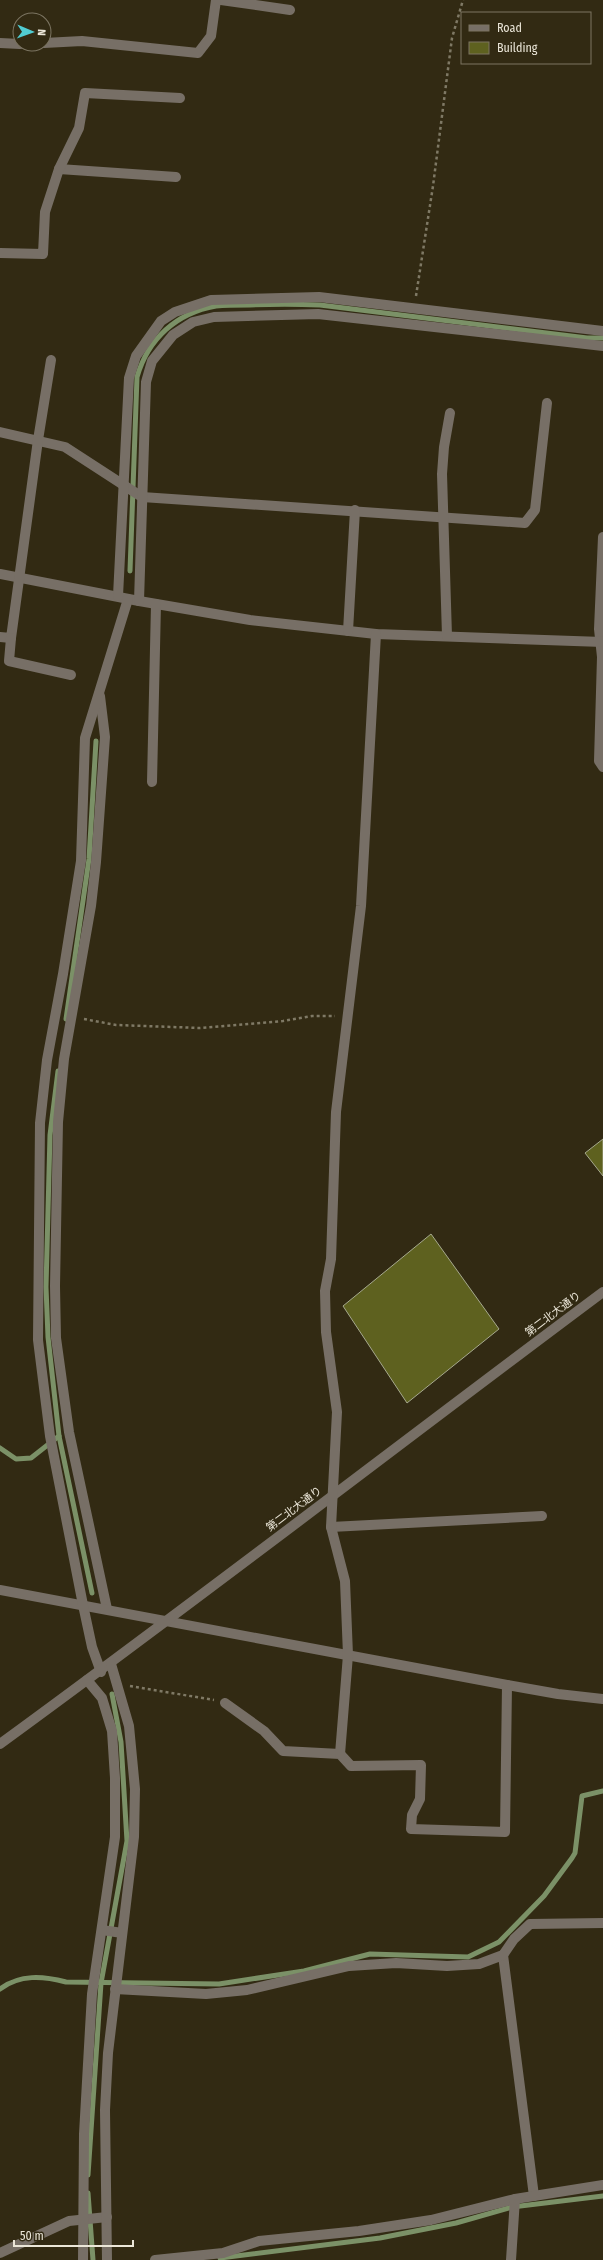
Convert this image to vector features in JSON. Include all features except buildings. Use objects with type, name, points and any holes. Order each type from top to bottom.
[{"type":"street","points":[[52,43],[82,41],[198,53],[211,36],[216,0]]},
{"type":"street","points":[[220,0],[290,10]]},
{"type":"street","points":[[0,43],[12,44]]},
{"type":"street","points":[[0,253],[44,254],[45,212],[59,169],[79,128],[85,93],[180,98]]},
{"type":"street","points":[[59,169],[176,177]]},
{"type":"street","points":[[118,596],[122,482],[129,378],[136,356],[161,321],[175,312],[211,300],[319,297],[603,331]]},
{"type":"street","points":[[139,601],[146,382],[152,361],[173,334],[193,322],[214,317],[318,314],[603,346]]},
{"type":"street","points":[[51,360],[38,440],[9,661],[71,675]]},
{"type":"street","points":[[0,432],[38,440],[65,448],[122,482],[142,497],[355,510],[442,519],[525,523],[535,510],[546,403]]},
{"type":"street","points":[[447,636],[442,519],[444,447],[450,412]]},
{"type":"street","points":[[348,631],[355,510]]},
{"type":"street","points":[[603,537],[599,629],[602,642],[599,761],[603,767]]},
{"type":"street","points":[[0,574],[128,599],[250,620],[376,634],[602,642]]},
{"type":"street","points":[[107,1609],[69,1432],[56,1338],[47,1060],[80,868],[85,738],[128,599]]},
{"type":"street","points":[[152,782],[156,604]]},
{"type":"street","points":[[340,1754],[348,1655],[345,1581],[331,1527],[337,1412],[326,1332],[325,1291],[331,1259],[336,1112],[361,906],[376,634]]},
{"type":"street","points":[[0,637],[11,638]]},
{"type":"street","points":[[100,692],[105,737],[92,906],[64,1059],[49,1124],[38,1340],[50,1436],[92,1647],[101,1672]]},
{"type":"street","name":"第二北大通り","points":[[0,1744],[101,1672],[333,1494],[603,1292]]},
{"type":"street","points":[[331,1527],[542,1516]]},
{"type":"street","points":[[0,1590],[167,1620],[507,1686],[564,1695],[603,1699]]},
{"type":"street","points":[[106,2260],[107,2217],[104,2110],[108,2053],[121,1933],[134,1837],[135,1789],[129,1726],[111,1664]]},
{"type":"street","points":[[83,2260],[85,2219],[84,2134],[92,1994],[115,1837],[115,1770],[112,1732],[102,1698],[88,1680]]},
{"type":"street","points":[[225,1703],[264,1731],[283,1751],[340,1754],[351,1766],[421,1766],[420,1799],[412,1815],[411,1828],[505,1832],[507,1686]]},
{"type":"street","points":[[115,1989],[206,1994],[246,1990],[349,1966],[396,1963],[447,1966],[479,1964],[504,1955],[514,1939],[530,1924],[603,1923]]},
{"type":"street","points":[[102,1930],[121,1933]]},
{"type":"street","points":[[504,1955],[534,2196]]},
{"type":"street","points":[[155,2260],[223,2253],[259,2241],[360,2231],[431,2220],[514,2200],[603,2184]]},
{"type":"street","points":[[511,2260],[514,2200]]},
{"type":"street","points":[[0,2253],[69,2221],[107,2217]]},
{"type":"path","points":[[414,308],[433,186],[452,38],[463,0]]},
{"type":"path","points":[[71,1017],[116,1025],[200,1028],[283,1021],[312,1016],[348,1016]]},
{"type":"path","points":[[118,1684],[225,1703]]},
{"type":"waterway","points":[[130,571],[137,377],[148,351],[156,340],[176,322],[188,315],[216,306],[276,304],[320,305],[587,338],[603,338]]},
{"type":"waterway","points":[[66,1019],[89,859],[96,741]]},
{"type":"waterway","points":[[58,1071],[50,1135],[46,1287],[48,1337],[59,1436],[92,1593]]},
{"type":"waterway","points":[[0,1448],[16,1459],[31,1458],[59,1436]]},
{"type":"waterway","points":[[88,2175],[101,1983],[127,1841],[121,1742],[112,1694]]},
{"type":"waterway","points":[[0,1989],[16,1981],[32,1978],[49,1978],[66,1982],[219,1984],[304,1971],[370,1954],[468,1957],[499,1942],[544,1896],[575,1853],[582,1796],[603,1791]]},
{"type":"waterway","points":[[88,2193],[93,2260]]},
{"type":"waterway","points":[[220,2258],[380,2238],[456,2223],[512,2207],[603,2196]]}]
